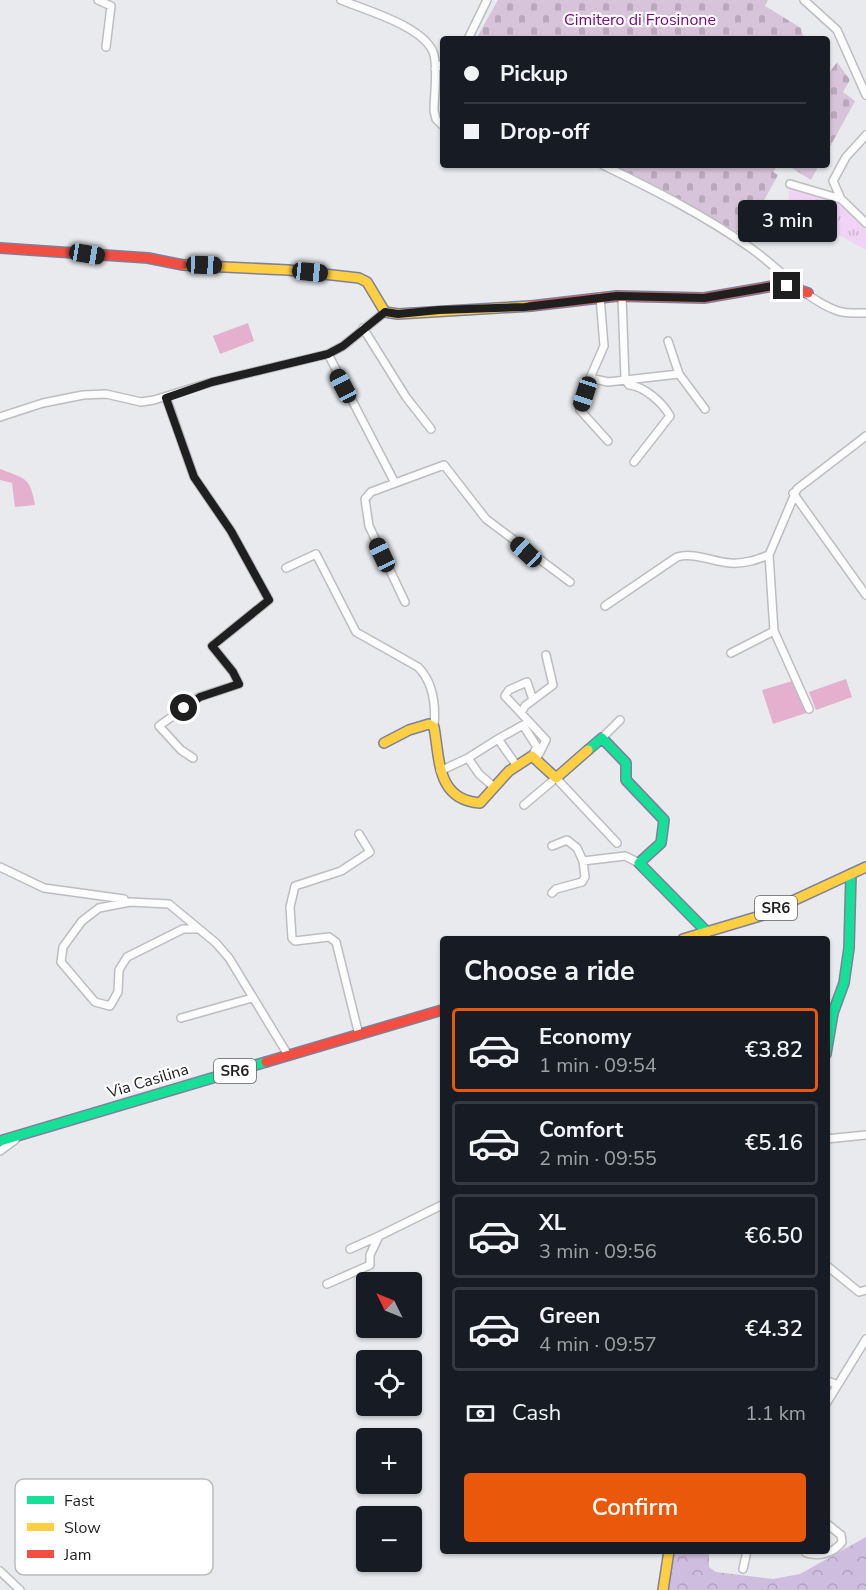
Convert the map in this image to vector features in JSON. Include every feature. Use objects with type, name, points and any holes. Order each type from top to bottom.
[{"type":"street","points":[[98,0],[111,6],[106,47]]},
{"type":"street","points":[[341,0],[408,28],[420,36],[440,57]]},
{"type":"street","points":[[469,36],[487,0]]},
{"type":"street","points":[[804,0],[837,30],[866,95]]},
{"type":"street","points":[[432,51],[435,69],[434,111],[440,123]]},
{"type":"street","points":[[435,69],[440,65]]},
{"type":"street","points":[[866,135],[835,174],[834,187],[841,199],[866,223]]},
{"type":"street","points":[[609,168],[682,205],[722,230],[808,293],[838,311],[866,313]]},
{"type":"street","points":[[790,184],[841,199]]},
{"type":"street","points":[[0,248],[43,249],[117,258],[148,258],[181,266],[256,267],[359,278],[368,282],[378,304],[385,312],[398,314],[525,307],[600,297],[704,298],[773,286],[787,286],[808,293]]},
{"type":"street","points":[[600,297],[604,346],[590,378],[580,410],[608,441]]},
{"type":"street","points":[[622,297],[625,380],[629,385],[637,386],[649,394],[670,416],[634,462]]},
{"type":"street","points":[[0,417],[43,403],[83,395],[116,395],[141,402],[166,398],[212,382],[328,354],[343,346],[385,312]]},
{"type":"street","points":[[363,328],[406,398],[431,429]]},
{"type":"street","points":[[668,341],[679,374],[705,409]]},
{"type":"street","points":[[328,354],[395,483]]},
{"type":"street","points":[[590,378],[608,382],[679,374]]},
{"type":"street","points":[[166,398],[194,477],[231,531],[269,600],[212,646],[233,672],[239,684],[200,697],[159,726],[181,750],[193,758]]},
{"type":"street","points":[[809,709],[774,631],[768,555],[794,493],[866,436]]},
{"type":"street","points":[[405,602],[369,526],[365,505],[367,495],[444,465],[486,519],[570,582]]},
{"type":"street","points":[[794,493],[866,595]]},
{"type":"street","points":[[286,568],[316,554],[356,632],[418,667],[426,675],[433,696],[434,727],[440,771],[449,789],[460,800],[470,804],[480,803],[517,766],[534,758],[546,740],[505,696],[510,690],[527,682],[533,700]]},
{"type":"street","points":[[605,606],[677,557],[687,556],[730,563],[753,561],[768,555]]},
{"type":"street","points":[[731,653],[774,631]]},
{"type":"street","points":[[520,713],[553,685],[546,655]]},
{"type":"street","points":[[524,805],[620,720]]},
{"type":"street","points":[[384,743],[409,730],[429,724],[434,727]]},
{"type":"street","points":[[440,771],[468,758],[523,725],[536,742],[534,758]]},
{"type":"street","points":[[602,738],[626,763],[626,780],[664,820],[661,843],[639,863]]},
{"type":"street","points":[[498,739],[517,766]]},
{"type":"street","points":[[468,758],[479,774],[494,787]]},
{"type":"street","points":[[534,758],[617,843]]},
{"type":"street","points":[[359,834],[370,852],[341,871],[295,886],[290,907],[292,938],[295,941],[329,938],[336,942],[359,1035]]},
{"type":"street","points":[[552,846],[567,840],[577,848],[583,861],[585,877],[582,882],[556,889],[552,893]]},
{"type":"street","points":[[583,861],[625,856],[639,863],[710,934]]},
{"type":"street","points":[[0,867],[44,888],[136,902],[169,904],[229,958],[288,1055]]},
{"type":"street","name":"SR6","points":[[710,934],[760,916],[866,867]]},
{"type":"street","points":[[830,1013],[844,983],[849,948],[851,874]]},
{"type":"street","points":[[136,902],[109,904],[99,908],[82,921],[63,947],[61,962],[95,1002],[110,1006],[118,992],[119,970],[127,957],[183,929],[199,929]]},
{"type":"street","points":[[181,1018],[252,998]]},
{"type":"street","name":"Via Casilina","points":[[0,1141],[440,1011]]},
{"type":"street","points":[[0,1150],[28,1133]]},
{"type":"street","points":[[830,1139],[866,1135]]},
{"type":"street","points":[[350,1249],[440,1206]]},
{"type":"street","points":[[327,1284],[370,1265],[370,1255],[379,1236]]},
{"type":"street","points":[[830,1268],[863,1291],[866,1297]]},
{"type":"street","points":[[830,1397],[866,1339]]},
{"type":"street","points":[[830,1382],[837,1385]]},
{"type":"street","points":[[830,1526],[841,1535],[842,1542],[838,1547],[830,1550]]},
{"type":"street","points":[[663,1590],[669,1554]]},
{"type":"street","points":[[743,1569],[746,1554]]},
{"type":"street","points":[[0,1571],[20,1590]]},
{"type":"green space","name":"Cimitero di Frosinone","points":[[498,0],[768,0],[765,6],[801,28],[803,36],[478,36]]},
{"type":"green space","points":[[837,62],[850,80],[843,92],[855,101],[830,147],[830,72]]},
{"type":"green space","points":[[620,168],[776,168],[773,172],[778,175],[752,222],[747,220],[739,233]]},
{"type":"green space","points":[[792,168],[817,168],[811,180]]},
{"type":"green space","points":[[790,185],[841,202],[866,227],[866,250],[788,207]]},
{"type":"green space","points":[[866,1537],[866,1590],[668,1590],[673,1554],[709,1554],[709,1567],[716,1572],[773,1579],[800,1574]]},
{"type":"shaded area","points":[[248,323],[254,341],[220,354],[213,336]]},
{"type":"shaded area","points":[[0,469],[21,477],[29,484],[35,505],[15,507],[12,483],[0,480]]},
{"type":"shaded area","points":[[846,679],[852,697],[816,710],[809,692]]},
{"type":"shaded area","points":[[796,680],[806,713],[773,724],[762,690]]},
{"type":"traffic: fast","points":[[588,750],[602,738],[626,763],[626,780],[664,820],[661,843],[639,863],[707,932]]},
{"type":"traffic: fast","points":[[830,1031],[833,1013],[844,983],[849,948],[851,874]]},
{"type":"traffic: fast","points":[[0,1141],[266,1062]]},
{"type":"traffic: slow","points":[[183,265],[288,270],[359,278],[367,282],[385,312],[398,314],[531,306]]},
{"type":"traffic: slow","points":[[384,743],[409,730],[429,724],[434,727],[440,765],[448,787],[456,795],[480,803],[509,771],[532,756],[556,778],[588,750]]},
{"type":"traffic: slow","points":[[693,936],[760,916],[866,867]]},
{"type":"traffic: slow","points":[[663,1590],[669,1554]]},
{"type":"traffic: jam","points":[[0,248],[148,258],[183,265]]},
{"type":"traffic: jam","points":[[531,306],[617,296],[704,298],[773,286],[787,286],[808,293]]},
{"type":"traffic: jam","points":[[266,1062],[440,1011]]},
{"type":"route","points":[[184,708],[216,690],[239,684],[233,672],[212,646],[269,600],[231,531],[194,477],[166,398],[212,382],[293,360],[328,354],[343,346],[385,312],[398,314],[525,307],[617,296],[704,298],[773,286],[787,286]]}]
